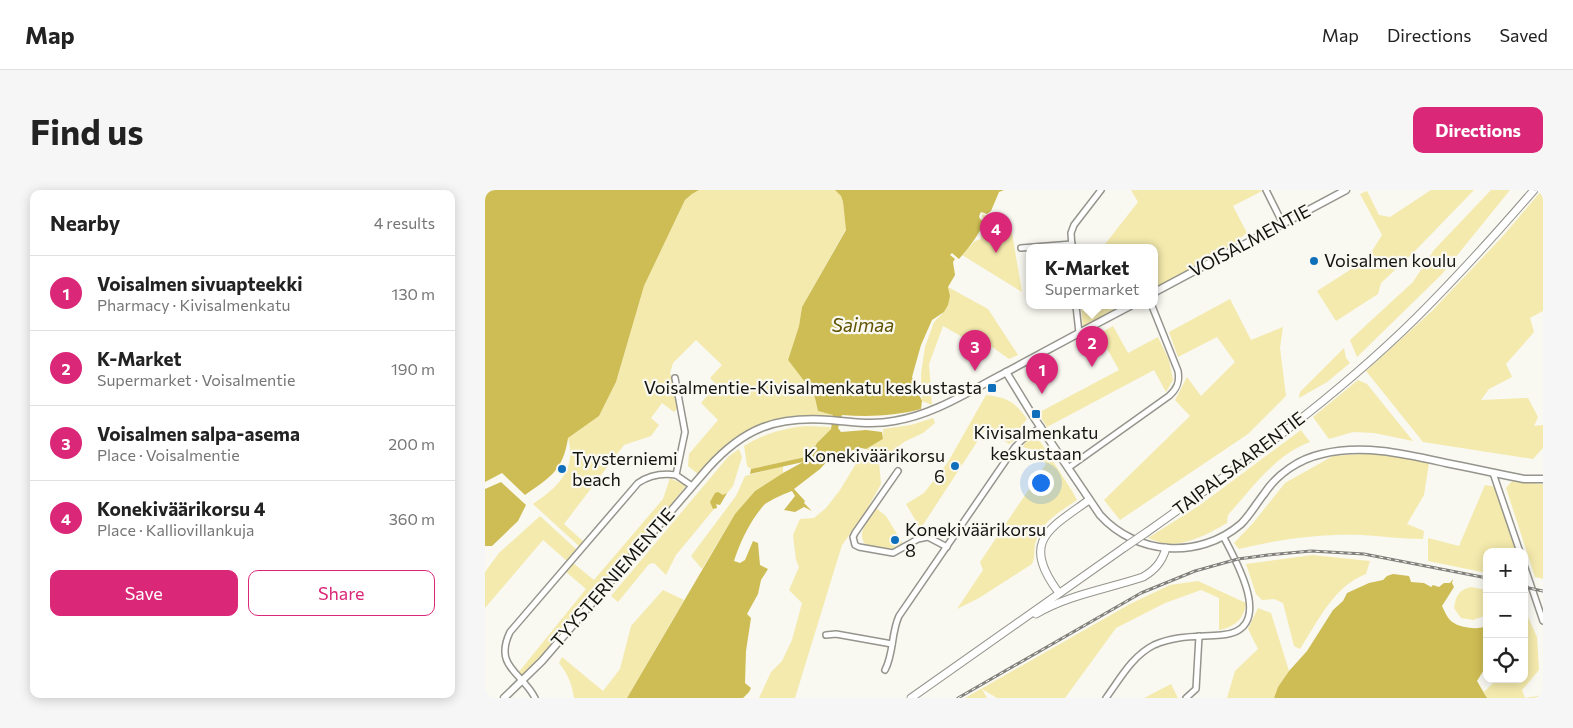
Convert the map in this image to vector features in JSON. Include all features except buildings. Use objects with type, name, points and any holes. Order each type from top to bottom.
[{"type":"main road","name":"TAIPALSAARENTIE","points":[[911,698],[1147,532],[1258,452],[1317,406],[1416,318],[1463,270],[1533,190]]},
{"type":"main road","points":[[1059,593],[1044,569],[1041,552],[1043,542],[1051,528],[1089,500]]},
{"type":"main road","points":[[990,641],[1054,605],[1134,580],[1150,573],[1159,564],[1166,548]]},
{"type":"street","points":[[1072,244],[1071,233],[1074,225],[1101,190]]},
{"type":"street","points":[[1266,190],[1283,224]]},
{"type":"street","name":"VOISALMENTIE","points":[[1158,290],[1346,190]]},
{"type":"street","points":[[1021,248],[1026,248]]},
{"type":"street","points":[[1076,309],[1079,333]]},
{"type":"street","points":[[1124,309],[1006,372],[1089,500],[1106,521],[1127,536],[1142,543],[1166,548],[1198,546],[1223,536],[1241,524],[1281,474],[1301,461],[1319,454],[1363,449],[1381,450],[1524,479],[1543,479]]},
{"type":"street","points":[[1068,468],[1169,396],[1177,388],[1178,371],[1152,309]]},
{"type":"street","name":"TYYSTERNIEMENTIE","points":[[504,698],[523,682],[692,486],[724,451],[739,438],[767,426],[791,420],[885,423],[911,418],[937,409],[1006,372]]},
{"type":"street","points":[[675,378],[685,426],[682,454],[676,475]]},
{"type":"street","points":[[885,670],[890,658],[894,630],[899,616],[1015,447],[1041,427]]},
{"type":"street","points":[[898,471],[855,533],[853,537],[855,544],[859,547],[893,553],[918,539],[928,537],[947,547]]},
{"type":"street","points":[[1493,473],[1519,548]]},
{"type":"street","points":[[535,698],[512,670],[505,652],[506,640],[510,632],[638,483],[649,476],[676,475],[692,486]]},
{"type":"street","points":[[1106,698],[1129,666],[1140,654],[1154,645],[1182,637],[1231,633],[1243,626],[1250,611],[1250,601],[1244,581],[1223,536]]},
{"type":"street","points":[[1528,577],[1543,621]]},
{"type":"street","points":[[1537,603],[1543,608]]},
{"type":"street","points":[[826,635],[836,634],[892,644]]},
{"type":"street","points":[[1186,698],[1196,689],[1199,636]]},
{"type":"shaded area","points":[[699,190],[835,190],[841,196],[846,229],[802,307],[799,326],[788,360],[814,394],[818,411],[833,415],[833,418],[791,416],[758,426],[728,446],[698,474],[688,466],[689,454],[718,420],[701,403],[717,385],[710,378],[722,365],[696,340],[673,363],[670,373],[679,407],[674,412],[662,403],[651,418],[659,425],[651,436],[624,445],[564,524],[584,542],[580,547],[533,504],[550,491],[563,477],[570,459],[568,438],[599,416],[616,382],[644,286],[685,200]]},
{"type":"shaded area","points":[[1131,190],[1262,191],[1233,206],[1247,233],[1218,255],[1158,288],[1158,244],[1105,244],[1138,202]]},
{"type":"shaded area","points":[[1431,190],[1474,190],[1381,283],[1378,294],[1336,321],[1317,291],[1361,263],[1369,256],[1382,235],[1360,194],[1367,191],[1379,215],[1390,217]]},
{"type":"shaded area","points":[[1491,190],[1510,190],[1442,274],[1357,357],[1350,340],[1413,282],[1434,250]]},
{"type":"shaded area","points":[[1542,190],[1543,311],[1530,318],[1534,332],[1506,364],[1512,377],[1489,389],[1481,400],[1528,398],[1538,417],[1534,426],[1543,425],[1543,448],[1533,459],[1423,442],[1366,371],[1432,311],[1503,236]]},
{"type":"shaded area","points":[[982,214],[998,223],[1011,227],[1022,292],[962,255],[975,241],[981,239],[986,221],[982,218]]},
{"type":"shaded area","points":[[948,287],[988,309],[1018,355],[1009,359],[991,346],[980,347],[943,326],[929,364],[932,405],[922,401],[921,374],[925,347],[934,322],[944,312],[950,296]]},
{"type":"shaded area","points":[[1230,299],[1251,340],[1283,327],[1280,348],[1286,396],[1248,434],[1120,520],[1104,500],[1190,416],[1175,400],[1187,377],[1201,396],[1235,362],[1217,337],[1178,357],[1169,332]]},
{"type":"shaded area","points":[[1081,309],[1120,309],[1083,329]]},
{"type":"shaded area","points":[[1113,326],[1128,353],[1158,337],[1169,360],[1173,380],[1166,392],[1154,370],[1047,427],[1038,413],[1119,370],[1099,334]]},
{"type":"shaded area","points":[[1344,348],[1346,358],[1350,363],[1327,382],[1299,398],[1300,392]]},
{"type":"shaded area","points":[[1358,380],[1367,384],[1413,441],[1374,433],[1353,432],[1329,439],[1313,417]]},
{"type":"shaded area","points":[[986,395],[1010,401],[1027,419],[1017,432],[1020,436],[1009,444],[986,428],[923,525],[934,533],[923,533],[906,504],[924,493],[948,462]]},
{"type":"shaded area","points":[[933,418],[935,423],[923,433],[904,442],[883,458],[866,449],[883,439],[883,429],[911,425]]},
{"type":"shaded area","points":[[796,422],[828,422],[827,424],[781,426],[750,438],[736,447],[711,470],[679,509],[705,475],[735,446],[756,433],[781,425]]},
{"type":"shaded area","points":[[806,426],[830,427],[831,429],[817,443],[810,456],[751,469],[747,466],[744,446],[774,432]]},
{"type":"shaded area","points":[[1301,430],[1310,442],[1286,455],[1265,473],[1228,515],[1227,523],[1183,543],[1167,544],[1148,538],[1200,505]]},
{"type":"shaded area","points":[[1036,435],[1077,500],[1047,522],[1035,544],[1032,564],[979,598],[957,609],[983,570],[980,562],[1046,464],[1038,452],[1023,447],[1026,441]]},
{"type":"shaded area","points":[[739,449],[742,457],[733,486],[676,555],[666,575],[654,563],[649,564],[618,602],[611,596],[728,457]]},
{"type":"shaded area","points":[[1375,453],[1429,463],[1424,495],[1407,524],[1424,531],[1423,539],[1330,535],[1269,542],[1239,549],[1234,543],[1253,523],[1285,483],[1333,456]]},
{"type":"shaded area","points":[[868,458],[879,462],[881,484],[863,516],[842,545],[795,698],[759,698],[771,672],[782,661],[792,640],[802,603],[789,590],[799,567],[796,560],[793,535],[800,519],[814,518],[826,508],[840,490],[857,462]]},
{"type":"shaded area","points":[[783,466],[783,473],[755,491],[735,514],[702,569],[691,556],[736,496],[745,476]]},
{"type":"shaded area","points":[[670,478],[685,485],[685,487],[524,675],[518,673],[586,589],[565,571],[573,563],[594,580],[663,499]]},
{"type":"shaded area","points":[[1512,481],[1543,484],[1543,579],[1535,577],[1528,556],[1528,548],[1526,548],[1506,488]]},
{"type":"shaded area","points":[[1485,485],[1496,487],[1515,548],[1483,548],[1483,572],[1428,561],[1428,538],[1459,546]]},
{"type":"shaded area","points":[[876,508],[886,516],[903,544],[889,549],[865,544],[862,535],[863,530]]},
{"type":"shaded area","points":[[674,514],[672,517],[616,582],[618,577]]},
{"type":"shaded area","points":[[540,516],[577,550],[567,561],[543,540],[485,608],[485,572],[499,553]]},
{"type":"shaded area","points":[[1312,555],[1370,561],[1366,574],[1345,587],[1336,596],[1320,616],[1300,649],[1294,646],[1283,603],[1274,599],[1262,600],[1256,594],[1246,564]]},
{"type":"shaded area","points":[[1198,581],[1246,603],[1241,618],[1230,627],[1219,630],[1219,598],[1201,590],[1165,603],[1116,628],[1065,698],[997,698],[982,689],[987,698],[965,698],[1130,604],[1170,585]]},
{"type":"shaded area","points":[[1471,587],[1483,589],[1483,616],[1473,620],[1461,618],[1454,608],[1459,594]]},
{"type":"shaded area","points":[[663,590],[684,600],[627,698],[574,698],[569,679],[559,663],[562,657],[603,691],[620,669],[631,626]]},
{"type":"shaded area","points":[[1258,608],[1271,613],[1289,671],[1278,687],[1274,698],[1227,698],[1235,671],[1258,649],[1248,629]]},
{"type":"shaded area","points":[[1528,617],[1537,637],[1539,670],[1528,683]]},
{"type":"shaded area","points":[[1493,683],[1528,683],[1522,690],[1525,698],[1487,698],[1484,692]]},
{"type":"shaded area","points":[[1171,684],[1178,698],[1144,698],[1146,697]]},
{"type":"shaded area","points":[[1543,695],[1543,698],[1525,698]]},
{"type":"water","points":[[485,190],[699,190],[685,200],[644,286],[616,382],[599,416],[568,438],[559,466],[548,478],[525,495],[502,473],[485,482]]},
{"type":"water","name":"Saimaa","points":[[835,190],[1004,190],[999,192],[991,211],[987,214],[981,212],[980,219],[984,221],[982,226],[977,236],[959,259],[952,253],[950,255],[955,259],[953,262],[955,275],[948,287],[950,296],[948,305],[944,312],[932,320],[921,345],[912,377],[922,401],[921,409],[882,415],[842,415],[838,428],[841,432],[866,430],[882,432],[883,439],[866,449],[861,448],[833,455],[820,469],[794,489],[812,511],[804,507],[795,512],[784,510],[795,496],[792,491],[764,505],[746,532],[734,561],[740,563],[745,560],[753,541],[758,543],[760,565],[768,569],[761,580],[758,594],[747,614],[751,618],[746,651],[745,683],[751,688],[749,692],[743,698],[627,698],[735,514],[755,491],[803,462],[750,474],[751,469],[810,456],[817,443],[831,429],[833,415],[818,411],[814,394],[788,360],[799,326],[802,307],[846,230],[843,202],[841,196]]},
{"type":"water","points":[[501,482],[526,505],[518,521],[492,546],[485,546],[485,489]]},
{"type":"water","points":[[718,492],[723,495],[727,493],[720,505],[716,504],[717,508],[713,509],[710,502],[715,493]]},
{"type":"water","points":[[1393,574],[1409,576],[1411,582],[1424,583],[1431,587],[1433,585],[1439,587],[1444,583],[1450,583],[1453,579],[1454,587],[1442,606],[1448,618],[1457,625],[1475,628],[1483,627],[1483,671],[1477,681],[1487,698],[1274,698],[1278,687],[1289,671],[1307,651],[1333,610],[1343,601],[1347,593],[1369,583],[1383,580]]},
{"type":"railway","points":[[958,698],[1141,593],[1195,571],[1238,559],[1311,551],[1364,554],[1483,577]]},
{"type":"railway","points":[[1528,588],[1543,591]]},
{"type":"place","name":"Konekiväärikorsu 4","points":[[996,253]]},
{"type":"place","name":"Voisalmen koulu","points":[[1314,261]]},
{"type":"place","name":"K-Market","points":[[1092,367]]},
{"type":"place","name":"Voisalmen salpa-asema","points":[[975,371]]},
{"type":"place","name":"Voisalmentie-Kivisalmenkatu keskustasta","points":[[992,388]]},
{"type":"place","name":"Voisalmen sivuapteekki","points":[[1042,394]]},
{"type":"place","name":"Kivisalmenkatu keskustaan","points":[[1036,414]]},
{"type":"place","name":"Konekiväärikorsu 6","points":[[955,466]]},
{"type":"place","name":"Tyysterniemi beach","points":[[562,469]]},
{"type":"place","name":"Konekiväärikorsu 8","points":[[895,540]]}]
